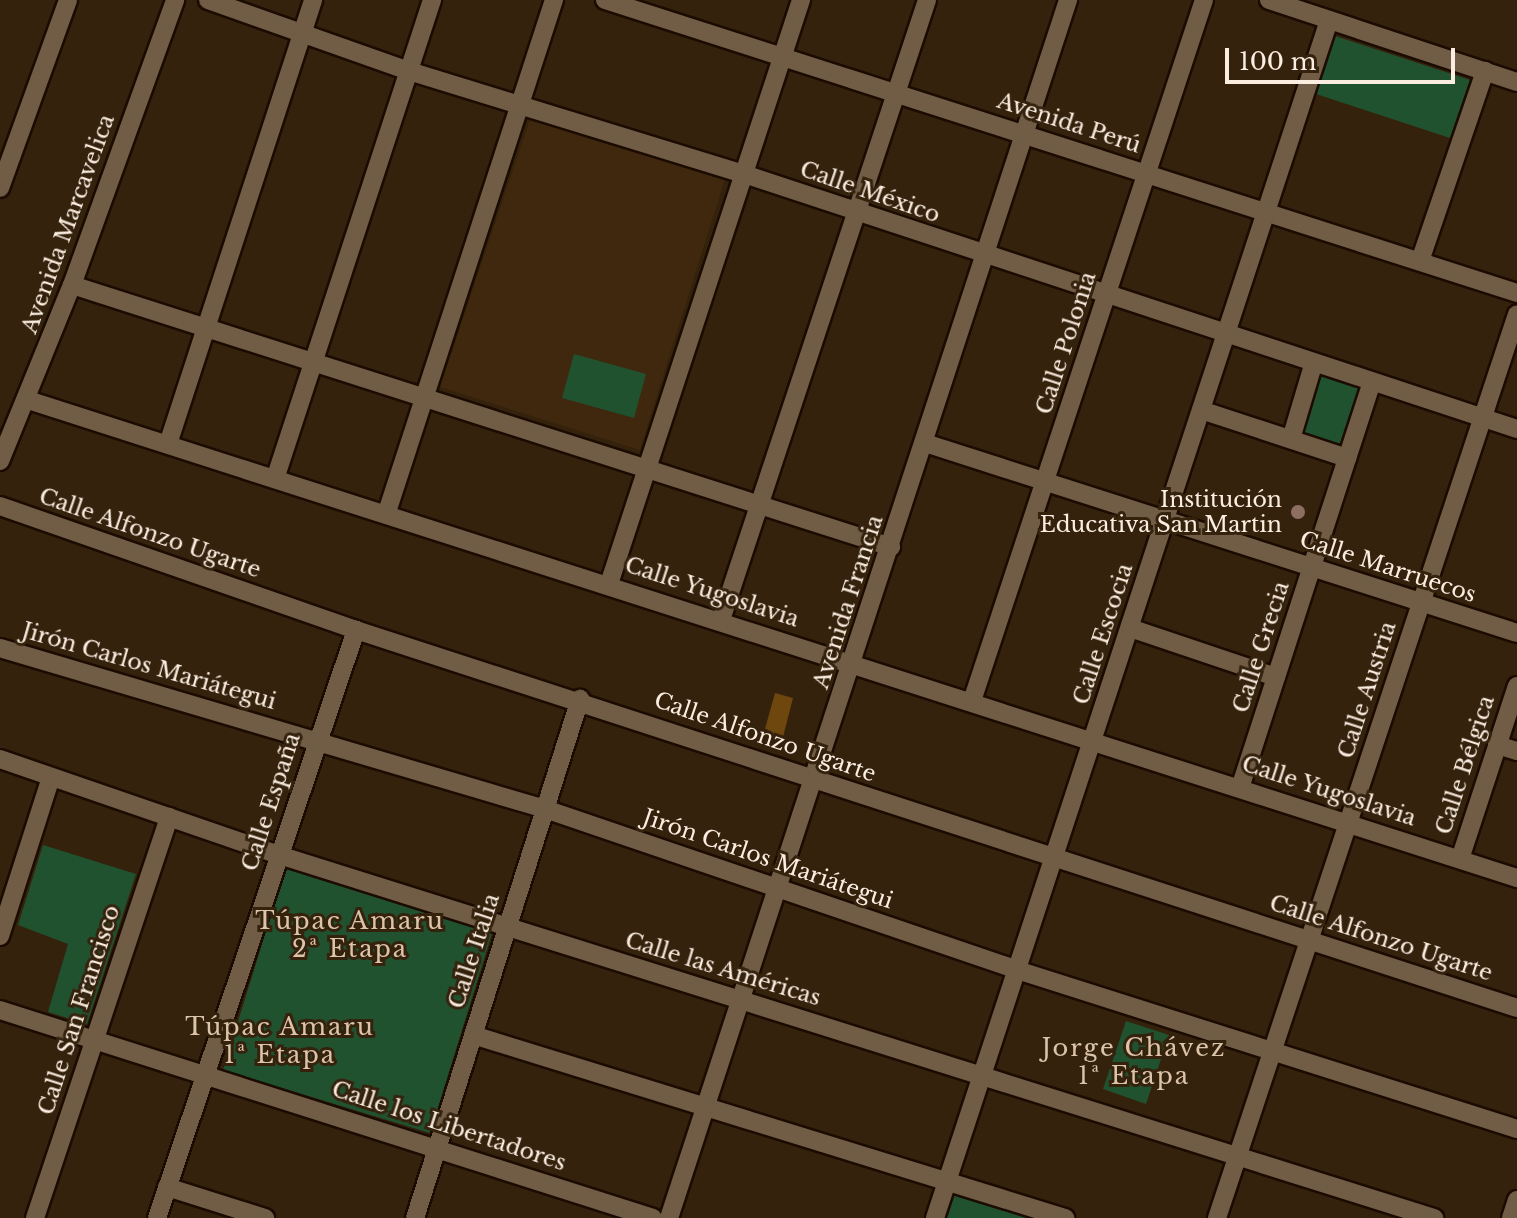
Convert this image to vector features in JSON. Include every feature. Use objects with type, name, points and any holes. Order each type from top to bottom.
[{"type":"street","points":[[0,188],[68,0]]},
{"type":"street","name":"Avenida Marcavelica","points":[[0,461],[28,400],[72,285],[175,0]]},
{"type":"street","name":"Calle México","points":[[208,0],[409,71],[744,174],[1224,336],[1517,429]]},
{"type":"street","points":[[169,441],[313,0]]},
{"type":"street","points":[[276,476],[432,0]]},
{"type":"street","points":[[387,512],[554,0]]},
{"type":"street","name":"Avenida Perú","points":[[605,0],[1517,293]]},
{"type":"street","points":[[609,584],[801,0]]},
{"type":"street","points":[[721,620],[927,0]]},
{"type":"street","name":"Avenida Francia","points":[[669,1218],[743,1000],[777,887],[1068,0]]},
{"type":"street","name":"Calle Polonia","points":[[972,701],[1204,0]]},
{"type":"street","points":[[1269,0],[1517,82]]},
{"type":"street","name":"Calle Escocia","points":[[935,1218],[1329,20]]},
{"type":"street","points":[[1420,261],[1485,71]]},
{"type":"street","points":[[72,285],[207,324],[891,547]]},
{"type":"street","name":"Calle Austria","points":[[1217,1218],[1517,314]]},
{"type":"street","points":[[1291,439],[1313,365]]},
{"type":"street","name":"Calle Grecia","points":[[1240,788],[1371,384]]},
{"type":"street","name":"Calle Yugoslavia","points":[[28,400],[169,441],[1517,878]]},
{"type":"street","points":[[1201,410],[1347,458]]},
{"type":"street","name":"Calle Marruecos","points":[[925,443],[1517,633]]},
{"type":"street","name":"Calle Alfonzo Ugarte","points":[[0,506],[356,630],[580,699],[814,779],[1517,1008]]},
{"type":"street","points":[[1130,628],[1276,677]]},
{"type":"street","name":"Calle España","points":[[157,1218],[356,630]]},
{"type":"street","name":"Jirón Carlos Mariátegui","points":[[0,648],[545,809],[1017,970],[1517,1129]]},
{"type":"street","name":"Calle Bélgica","points":[[1460,859],[1517,686]]},
{"type":"street","name":"Calle Italia","points":[[415,1218],[580,699]]},
{"type":"street","points":[[1497,745],[1517,751]]},
{"type":"street","name":"Calle las Américas","points":[[0,759],[279,855],[1434,1218]]},
{"type":"street","points":[[0,936],[51,777]]},
{"type":"street","name":"Calle San Francisco","points":[[35,1218],[169,817]]},
{"type":"street","name":"Calle los Libertadores","points":[[0,1010],[438,1146],[653,1218]]},
{"type":"street","points":[[473,1035],[1065,1218]]},
{"type":"street","points":[[167,1187],[265,1218]]},
{"type":"street","points":[[1511,1218],[1517,1200]]},
{"type":"shaded area","points":[[530,119],[725,179],[640,450],[440,387]]},
{"type":"green space","points":[[1335,36],[1470,80],[1450,138],[1316,94]]},
{"type":"green space","points":[[574,354],[646,374],[634,418],[562,398]]},
{"type":"green space","points":[[1315,372],[1363,386],[1344,448],[1296,432]]},
{"type":"green space","points":[[43,845],[136,874],[87,1024],[48,1012],[68,944],[18,925]]},
{"type":"green space","points":[[286,867],[493,930],[430,1133],[223,1070]]},
{"type":"green space","points":[[1126,1021],[1169,1035],[1146,1104],[1103,1089]]},
{"type":"green space","points":[[946,1182],[1065,1218],[936,1218]]},
{"type":"building","points":[[775,693],[793,698],[782,741],[763,736]]},
{"type":"place","name":"Institución Educativa San Martin","points":[[1298,512]]},
{"type":"district","name":"Túpac Amaru 2ª Etapa","points":[[350,935]]},
{"type":"district","name":"Túpac Amaru 1ª Etapa","points":[[280,1041]]},
{"type":"district","name":"Jorge Chávez 1ª Etapa","points":[[1134,1062]]}]
